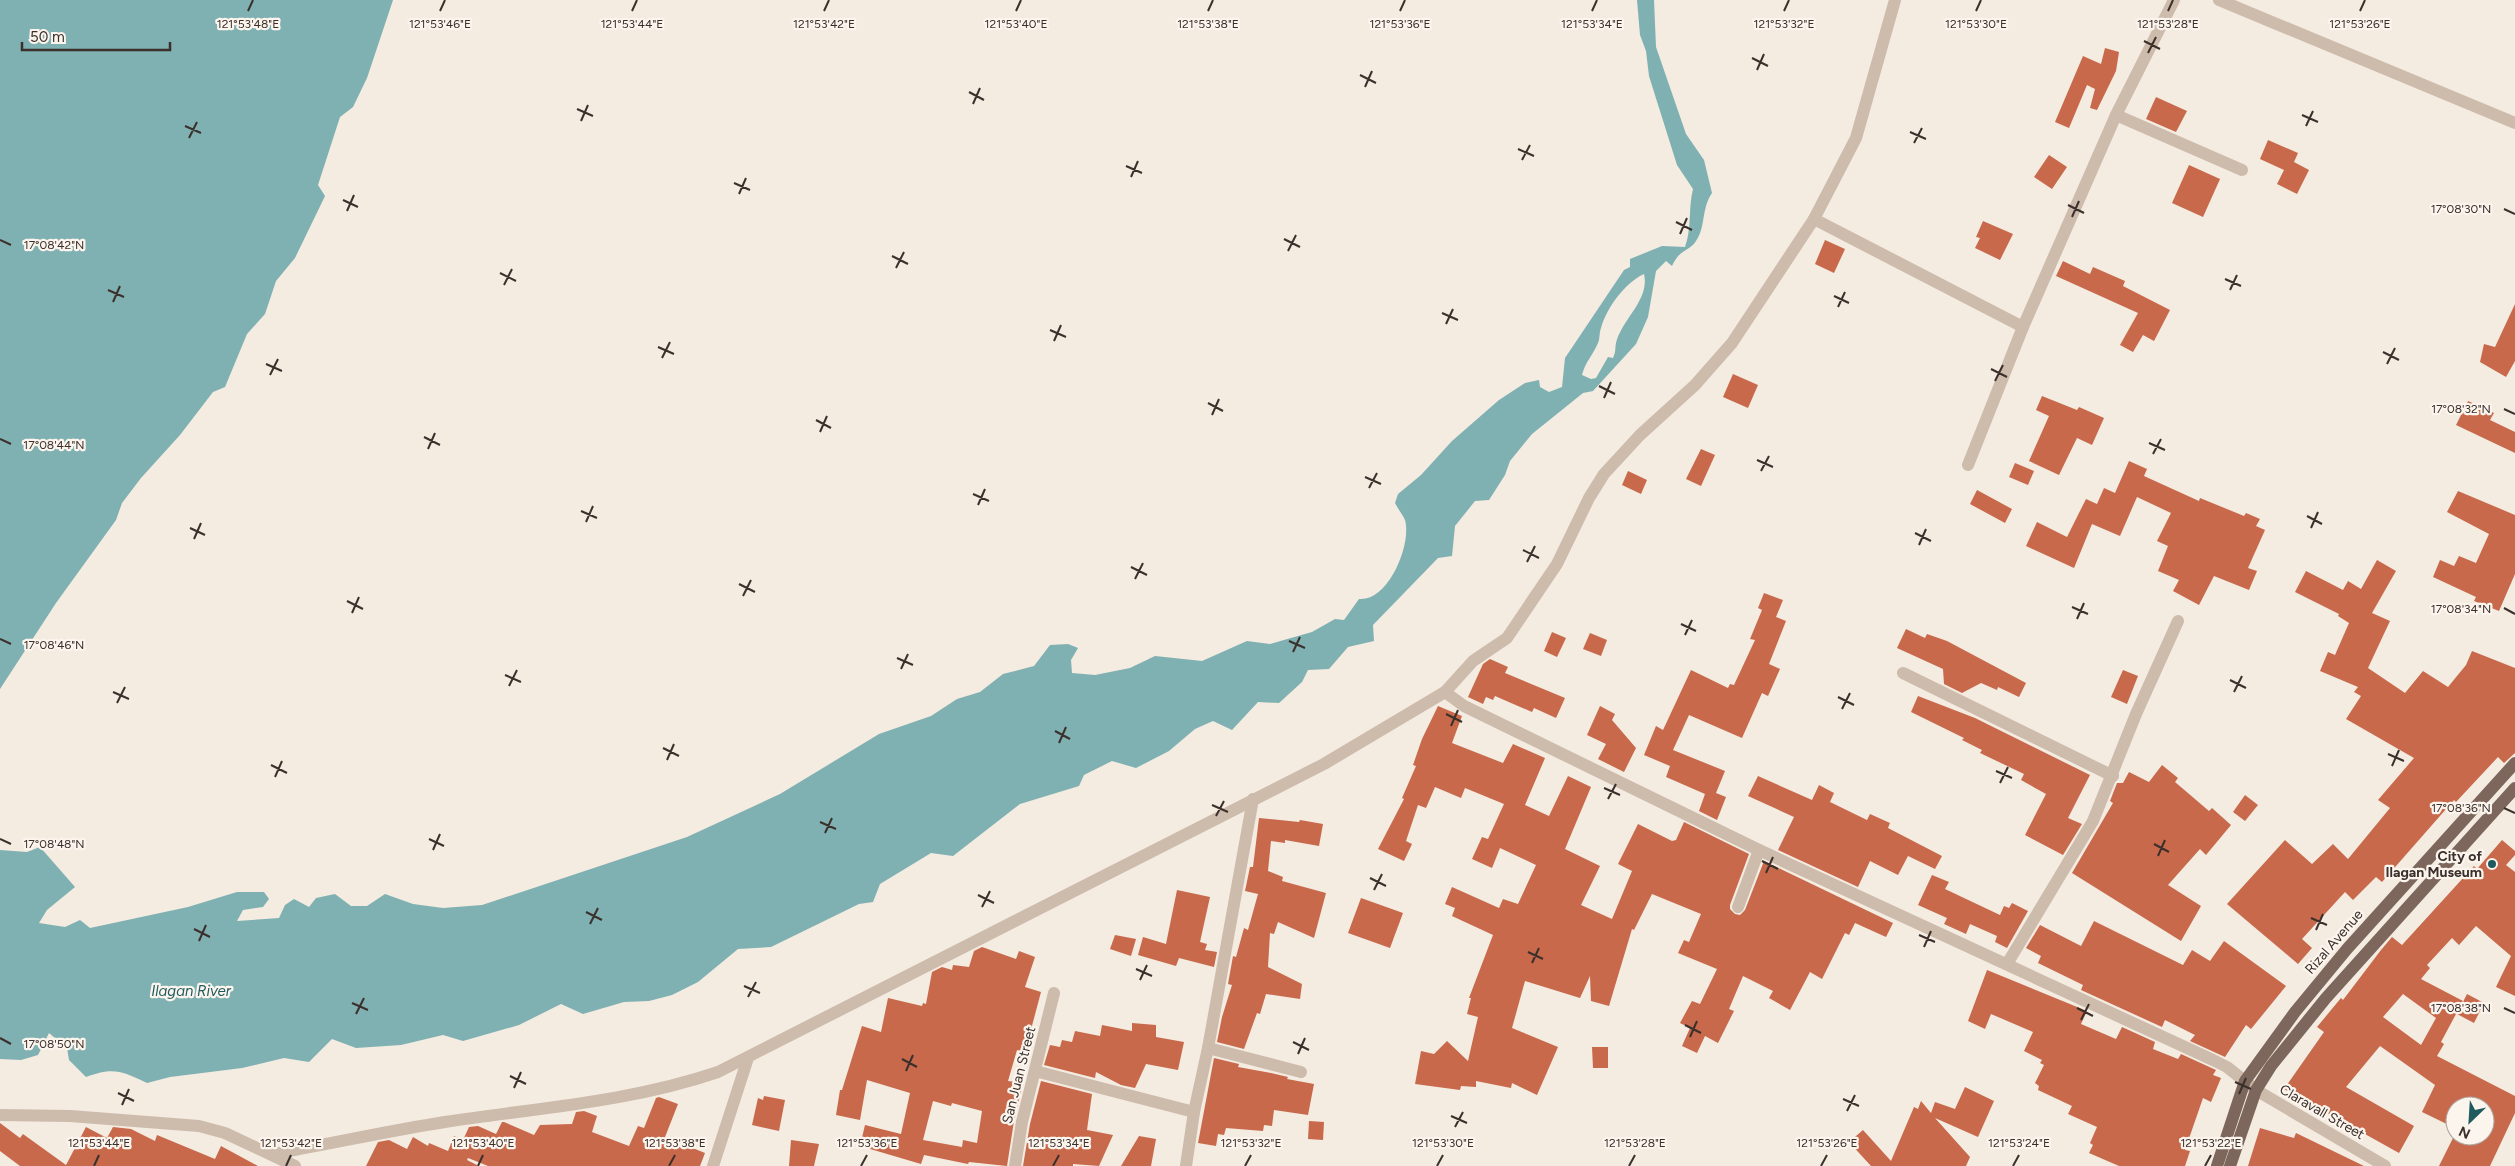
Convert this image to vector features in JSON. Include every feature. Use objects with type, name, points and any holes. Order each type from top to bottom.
[{"type":"main road","name":"Rizal Avenue","points":[[2217,1166],[2245,1081],[2295,1012],[2347,949],[2515,763]]},
{"type":"main road","points":[[2230,1166],[2256,1090],[2271,1066],[2326,998],[2515,788]]},
{"type":"street","points":[[273,1154],[445,1122],[514,1114],[628,1096],[694,1080],[748,1058],[1324,764],[1444,692],[1473,661],[1507,638],[1557,564],[1589,498],[1604,474],[1640,435],[1695,385],[1732,343],[1814,219],[1856,138],[1895,0]]},
{"type":"street","points":[[1968,465],[2024,327],[2116,115],[2174,0]]},
{"type":"street","points":[[2219,0],[2515,122]]},
{"type":"street","points":[[2116,115],[2242,170]]},
{"type":"street","points":[[1814,219],[2024,327]]},
{"type":"street","points":[[2007,964],[2093,821],[2113,776],[2136,714],[2178,621]]},
{"type":"street","points":[[1903,673],[2113,776]]},
{"type":"street","name":"Claravall Street","points":[[1444,692],[1471,710],[1759,850],[2213,1060],[2256,1090],[2385,1166]]},
{"type":"street","points":[[1186,1166],[1194,1112],[1208,1048],[1253,799]]},
{"type":"street","points":[[1738,907],[1759,850]]},
{"type":"street","name":"San Juan Street","points":[[1015,1166],[1022,1122],[1054,992]]},
{"type":"street","points":[[1208,1048],[1301,1072]]},
{"type":"street","points":[[712,1166],[748,1058]]},
{"type":"street","points":[[1035,1071],[1194,1112]]},
{"type":"street","points":[[0,1115],[70,1116],[199,1126],[225,1133],[295,1166]]},
{"type":"water","points":[[0,0],[393,0],[367,78],[353,107],[340,117],[318,185],[325,196],[295,258],[276,281],[265,314],[247,334],[225,387],[213,392],[180,435],[141,478],[122,503],[116,520],[56,603],[0,689]]},
{"type":"water","name":"Ilagan River","points":[[1637,0],[1654,0],[1656,47],[1686,134],[1704,160],[1712,193],[1706,205],[1699,236],[1690,247],[1678,256],[1672,266],[1666,261],[1656,271],[1648,317],[1636,344],[1593,391],[1583,393],[1532,434],[1510,461],[1505,475],[1489,500],[1475,501],[1455,526],[1452,556],[1438,558],[1373,625],[1374,641],[1348,647],[1329,669],[1308,670],[1302,682],[1279,703],[1258,702],[1232,730],[1213,721],[1195,729],[1169,751],[1136,768],[1112,761],[1084,775],[1079,786],[1020,804],[953,856],[931,853],[880,884],[873,902],[859,904],[771,947],[738,949],[698,982],[672,995],[649,1001],[624,1002],[583,1014],[561,1004],[519,1025],[463,1041],[443,1035],[401,1045],[356,1048],[332,1039],[309,1062],[284,1058],[242,1068],[170,1077],[147,1083],[124,1073],[111,1071],[86,1077],[69,1060],[67,1048],[49,1033],[38,1055],[21,1060],[0,1059],[0,850],[27,852],[40,847],[75,887],[47,910],[39,923],[65,927],[80,920],[90,928],[188,907],[237,892],[264,892],[269,899],[263,907],[243,910],[237,921],[279,918],[285,905],[294,899],[309,907],[316,898],[335,894],[351,906],[367,906],[385,894],[413,904],[443,908],[482,905],[687,837],[780,794],[879,734],[931,716],[957,699],[980,692],[1003,674],[1034,666],[1050,645],[1068,644],[1078,648],[1071,660],[1072,673],[1095,675],[1130,668],[1155,656],[1202,661],[1247,641],[1270,644],[1312,632],[1335,619],[1344,620],[1359,599],[1370,597],[1379,591],[1396,570],[1405,543],[1406,531],[1405,520],[1395,503],[1398,494],[1421,475],[1452,441],[1499,400],[1525,383],[1539,380],[1540,387],[1549,392],[1562,387],[1565,358],[1624,270],[1630,267],[1630,259],[1662,246],[1685,247],[1693,189],[1677,165],[1649,76],[1646,51],[1640,35]],"holes":[[[1644,274],[1645,283],[1639,301],[1619,334],[1613,358],[1608,357],[1596,378],[1591,379],[1582,375],[1598,343],[1600,330],[1612,304],[1630,283]]]},
{"type":"building","points":[[2105,48],[2119,52],[2116,71],[2097,110],[2090,108],[2095,89],[2087,85],[2069,128],[2055,122],[2083,56],[2101,64]]},
{"type":"building","points":[[2156,97],[2187,111],[2176,132],[2146,119]]},
{"type":"building","points":[[2268,140],[2298,153],[2294,162],[2309,170],[2297,194],[2277,184],[2284,170],[2260,159]]},
{"type":"building","points":[[2049,155],[2067,167],[2052,189],[2034,177]]},
{"type":"building","points":[[2189,165],[2220,179],[2203,217],[2172,203]]},
{"type":"building","points":[[1983,221],[2013,234],[2000,260],[1975,248],[1980,238],[1976,237]]},
{"type":"building","points":[[1825,240],[1845,249],[1834,273],[1815,264]]},
{"type":"building","points":[[2063,261],[2090,274],[2093,267],[2125,281],[2123,286],[2170,310],[2154,341],[2143,335],[2133,352],[2120,345],[2138,313],[2056,276]]},
{"type":"building","points":[[2515,304],[2515,361],[2506,377],[2480,362],[2484,344],[2495,347]]},
{"type":"building","points":[[1733,374],[1758,385],[1748,408],[1723,397]]},
{"type":"building","points":[[2042,396],[2077,410],[2079,407],[2104,418],[2092,445],[2077,438],[2059,475],[2029,461],[2049,416],[2036,410]]},
{"type":"building","points":[[2468,401],[2494,413],[2490,420],[2515,432],[2515,453],[2456,425]]},
{"type":"building","points":[[1701,449],[1715,455],[1701,486],[1686,479]]},
{"type":"building","points":[[2129,461],[2147,469],[2144,476],[2199,501],[2200,498],[2244,516],[2246,513],[2260,519],[2256,526],[2265,530],[2248,568],[2257,571],[2249,590],[2214,576],[2199,605],[2173,591],[2179,580],[2158,571],[2168,546],[2157,541],[2171,513],[2137,497],[2120,536],[2092,524],[2074,568],[2026,546],[2037,522],[2067,537],[2086,499],[2097,504],[2104,488],[2115,493]]},
{"type":"building","points":[[2015,463],[2034,471],[2028,485],[2009,477]]},
{"type":"building","points":[[1628,471],[1647,480],[1641,494],[1622,485]]},
{"type":"building","points":[[1977,490],[2012,509],[2005,523],[1970,504]]},
{"type":"building","points":[[2458,491],[2515,515],[2515,574],[2499,611],[2474,601],[2476,597],[2433,577],[2440,560],[2454,566],[2459,556],[2476,563],[2489,534],[2447,512]]},
{"type":"building","points":[[2377,560],[2396,571],[2372,613],[2390,621],[2368,668],[2405,693],[2423,671],[2448,687],[2466,665],[2472,651],[2515,668],[2515,753],[2504,763],[2498,757],[2456,802],[2454,800],[2382,882],[2376,877],[2353,900],[2345,892],[2302,939],[2312,948],[2298,964],[2227,904],[2285,840],[2312,864],[2333,844],[2348,859],[2390,808],[2378,800],[2414,758],[2346,719],[2361,696],[2354,692],[2358,687],[2320,671],[2328,652],[2335,655],[2349,623],[2338,616],[2339,614],[2295,592],[2306,571],[2343,590],[2348,581],[2361,589]]},
{"type":"building","points":[[1764,593],[1783,600],[1776,617],[1786,621],[1769,664],[1780,669],[1768,696],[1762,693],[1742,738],[1689,715],[1673,750],[1725,771],[1716,793],[1726,797],[1717,820],[1699,811],[1705,794],[1666,777],[1670,766],[1644,755],[1656,726],[1663,730],[1691,670],[1728,688],[1730,684],[1734,685],[1755,640],[1750,639],[1762,610],[1758,608]]},
{"type":"building","points":[[1906,629],[1925,638],[1927,634],[1947,641],[2026,683],[2019,697],[1998,687],[1997,690],[1981,683],[1962,693],[1944,684],[1943,669],[1897,648]]},
{"type":"building","points":[[1552,632],[1566,638],[1557,657],[1544,651]]},
{"type":"building","points":[[1590,633],[1607,640],[1601,656],[1583,649]]},
{"type":"building","points":[[1490,659],[1508,667],[1505,673],[1565,698],[1556,718],[1534,708],[1532,712],[1495,696],[1493,700],[1486,697],[1483,704],[1468,697],[1483,664]]},
{"type":"building","points":[[2123,670],[2138,676],[2127,704],[2111,697]]},
{"type":"building","points":[[1918,696],[1975,718],[2090,775],[2068,818],[2082,824],[2063,855],[2025,835],[2046,794],[2021,780],[2024,774],[1980,753],[1982,750],[1962,740],[1964,738],[1911,712]]},
{"type":"building","points":[[1438,706],[1462,716],[1452,743],[1503,763],[1513,744],[1545,758],[1525,805],[1549,816],[1568,776],[1591,787],[1565,849],[1600,866],[1581,905],[1612,919],[1632,871],[1618,864],[1638,824],[1672,841],[1676,840],[1684,822],[1749,854],[1730,905],[1730,909],[1735,914],[1740,915],[1745,910],[1764,861],[1893,923],[1886,937],[1855,923],[1849,935],[1845,933],[1822,979],[1810,972],[1790,1010],[1769,998],[1773,991],[1743,976],[1729,1009],[1734,1011],[1718,1043],[1705,1036],[1697,1053],[1682,1046],[1690,1028],[1680,1023],[1692,1001],[1700,1004],[1717,969],[1678,953],[1684,940],[1689,942],[1701,914],[1652,894],[1634,930],[1632,929],[1609,1006],[1591,1001],[1590,976],[1580,998],[1525,981],[1512,1028],[1558,1047],[1537,1095],[1512,1083],[1511,1088],[1476,1081],[1476,1087],[1461,1086],[1460,1090],[1415,1084],[1421,1051],[1434,1054],[1447,1041],[1468,1061],[1478,1017],[1467,1014],[1471,998],[1469,998],[1493,935],[1452,916],[1455,908],[1445,904],[1452,887],[1499,908],[1503,899],[1518,904],[1536,865],[1500,848],[1492,868],[1472,859],[1482,837],[1488,839],[1504,804],[1465,788],[1461,798],[1435,787],[1426,808],[1418,805],[1406,841],[1412,844],[1404,861],[1378,849],[1404,799],[1402,798],[1416,766],[1413,765],[1422,739]]},
{"type":"building","points":[[1600,706],[1615,714],[1612,720],[1636,748],[1624,772],[1598,759],[1606,744],[1587,735]]},
{"type":"building","points":[[2162,765],[2178,778],[2175,782],[2209,811],[2212,808],[2231,825],[2206,855],[2200,849],[2168,885],[2201,906],[2181,941],[2072,873],[2113,803],[2110,801],[2117,783],[2123,783],[2129,772],[2149,782]]},
{"type":"building","points":[[1758,776],[1812,800],[1819,785],[1834,793],[1830,802],[1867,820],[1870,814],[1890,823],[1888,828],[1942,856],[1935,869],[1908,856],[1898,875],[1870,861],[1858,887],[1778,850],[1794,817],[1748,796]]},
{"type":"building","points":[[2245,795],[2258,805],[2245,821],[2233,812]]},
{"type":"building","points":[[1259,818],[1299,822],[1300,820],[1323,824],[1319,846],[1285,840],[1285,843],[1271,841],[1268,871],[1283,877],[1282,881],[1326,893],[1314,938],[1278,922],[1274,934],[1270,933],[1268,967],[1302,984],[1300,999],[1266,994],[1260,1014],[1257,1013],[1244,1049],[1217,1042],[1222,1017],[1232,985],[1228,984],[1233,956],[1236,957],[1244,928],[1248,930],[1258,894],[1245,891],[1250,867],[1253,867]]},
{"type":"building","points":[[2502,840],[2515,851],[2515,855],[2506,865],[2515,872],[2515,996],[2496,987],[2511,956],[2476,926],[2459,945],[2452,938],[2427,965],[2430,968],[2421,979],[2463,1001],[2441,1042],[2444,1044],[2437,1056],[2515,1096],[2515,1113],[2490,1166],[2439,1166],[2449,1146],[2495,1146],[2495,1096],[2445,1096],[2445,1123],[2422,1112],[2435,1085],[2380,1046],[2346,1087],[2414,1126],[2399,1153],[2284,1089],[2324,1032],[2317,1027],[2341,998],[2343,1000],[2392,937],[2402,945],[2474,866],[2477,869]],"holes":[[[2403,994],[2436,1018],[2421,1045],[2383,1017]]]},
{"type":"building","points":[[1932,875],[1949,882],[1945,889],[2000,915],[2004,906],[2009,908],[2012,903],[2028,911],[2007,948],[1995,942],[1997,936],[1970,924],[1966,934],[1944,924],[1947,918],[1918,905]]},
{"type":"building","points":[[1177,890],[1210,897],[1200,942],[1207,944],[1205,950],[1217,952],[1214,967],[1179,958],[1176,966],[1138,955],[1143,937],[1166,944]]},
{"type":"building","points":[[1361,898],[1403,913],[1390,948],[1348,933]]},
{"type":"building","points":[[2094,921],[2183,965],[2192,950],[2210,961],[2224,941],[2286,986],[2251,1029],[2246,1025],[2225,1057],[2190,1041],[2195,1035],[2165,1020],[2162,1027],[2081,990],[2083,985],[2038,963],[2041,956],[2026,948],[2040,925],[2081,946]]},
{"type":"building","points":[[1115,935],[1136,939],[1131,956],[1110,949]]},
{"type":"building","points":[[982,947],[1016,959],[1019,951],[1035,957],[1025,987],[1041,992],[1025,1052],[1017,1050],[1008,1081],[1023,1083],[1014,1121],[1007,1166],[969,1162],[968,1164],[924,1155],[921,1164],[860,1146],[865,1125],[901,1134],[910,1093],[867,1080],[860,1120],[836,1115],[840,1090],[842,1090],[862,1026],[881,1032],[888,998],[922,1006],[923,1003],[926,1004],[932,972],[942,967],[952,970],[953,965],[969,967],[974,951]],"holes":[[[933,1101],[951,1106],[952,1103],[982,1111],[977,1143],[963,1140],[962,1147],[923,1140]]]},
{"type":"building","points":[[1987,970],[2087,1011],[2081,1024],[2116,1039],[2122,1027],[2155,1042],[2153,1049],[2178,1059],[2181,1054],[2216,1070],[2213,1075],[2221,1078],[2211,1102],[2203,1098],[2185,1150],[2190,1151],[2185,1166],[2119,1166],[2089,1153],[2093,1145],[2090,1143],[2097,1127],[2068,1114],[2072,1106],[2038,1090],[2039,1086],[2035,1083],[2044,1065],[2040,1063],[2042,1060],[2024,1051],[2033,1032],[1991,1014],[1985,1029],[1968,1021]]},
{"type":"building","points":[[2467,994],[2484,1003],[2474,1023],[2457,1014]]},
{"type":"building","points":[[1132,1023],[1156,1025],[1156,1037],[1184,1042],[1178,1070],[1146,1064],[1135,1088],[1121,1085],[1096,1072],[1095,1078],[1044,1065],[1050,1045],[1060,1047],[1062,1040],[1072,1042],[1075,1031],[1100,1036],[1102,1025],[1132,1031]]},
{"type":"building","points":[[1592,1047],[1608,1047],[1608,1068],[1593,1068]]},
{"type":"building","points":[[1214,1058],[1239,1064],[1238,1067],[1314,1084],[1308,1115],[1274,1110],[1272,1126],[1264,1125],[1263,1131],[1226,1128],[1224,1135],[1218,1134],[1216,1146],[1198,1143]]},
{"type":"building","points":[[1041,1081],[1092,1094],[1087,1130],[1113,1135],[1099,1166],[1073,1164],[1073,1166],[1023,1166],[1030,1124]]},
{"type":"building","points":[[1965,1087],[1994,1101],[1978,1137],[1935,1118],[1970,1157],[1966,1166],[1871,1166],[1849,1142],[1863,1130],[1891,1161],[1914,1107],[1918,1109],[1921,1101],[1931,1113],[1935,1102],[1955,1109]]},
{"type":"building","points":[[764,1096],[785,1100],[779,1131],[752,1125],[758,1098],[763,1100]]},
{"type":"building","points":[[659,1097],[678,1104],[665,1137],[705,1153],[700,1166],[488,1166],[468,1158],[467,1160],[479,1166],[366,1166],[378,1142],[389,1140],[407,1149],[413,1137],[428,1146],[429,1143],[448,1151],[454,1136],[463,1140],[469,1127],[478,1126],[496,1134],[502,1122],[504,1122],[534,1135],[540,1125],[572,1124],[576,1112],[584,1111],[597,1116],[592,1132],[629,1146],[638,1126],[644,1128],[656,1098]]},
{"type":"building","points":[[1309,1121],[1324,1122],[1323,1140],[1308,1139]]},
{"type":"building","points":[[0,1123],[20,1138],[23,1134],[66,1165],[86,1127],[107,1138],[113,1127],[131,1129],[155,1141],[157,1135],[215,1159],[221,1146],[258,1166],[20,1166],[0,1151]]},
{"type":"building","points":[[2260,1128],[2294,1138],[2296,1133],[2364,1166],[2248,1166]]},
{"type":"building","points":[[1139,1136],[1156,1139],[1151,1166],[1121,1166]]},
{"type":"building","points":[[791,1140],[819,1144],[814,1166],[789,1166]]},
{"type":"place","name":"City of Ilagan Museum","points":[[2492,864]]}]
